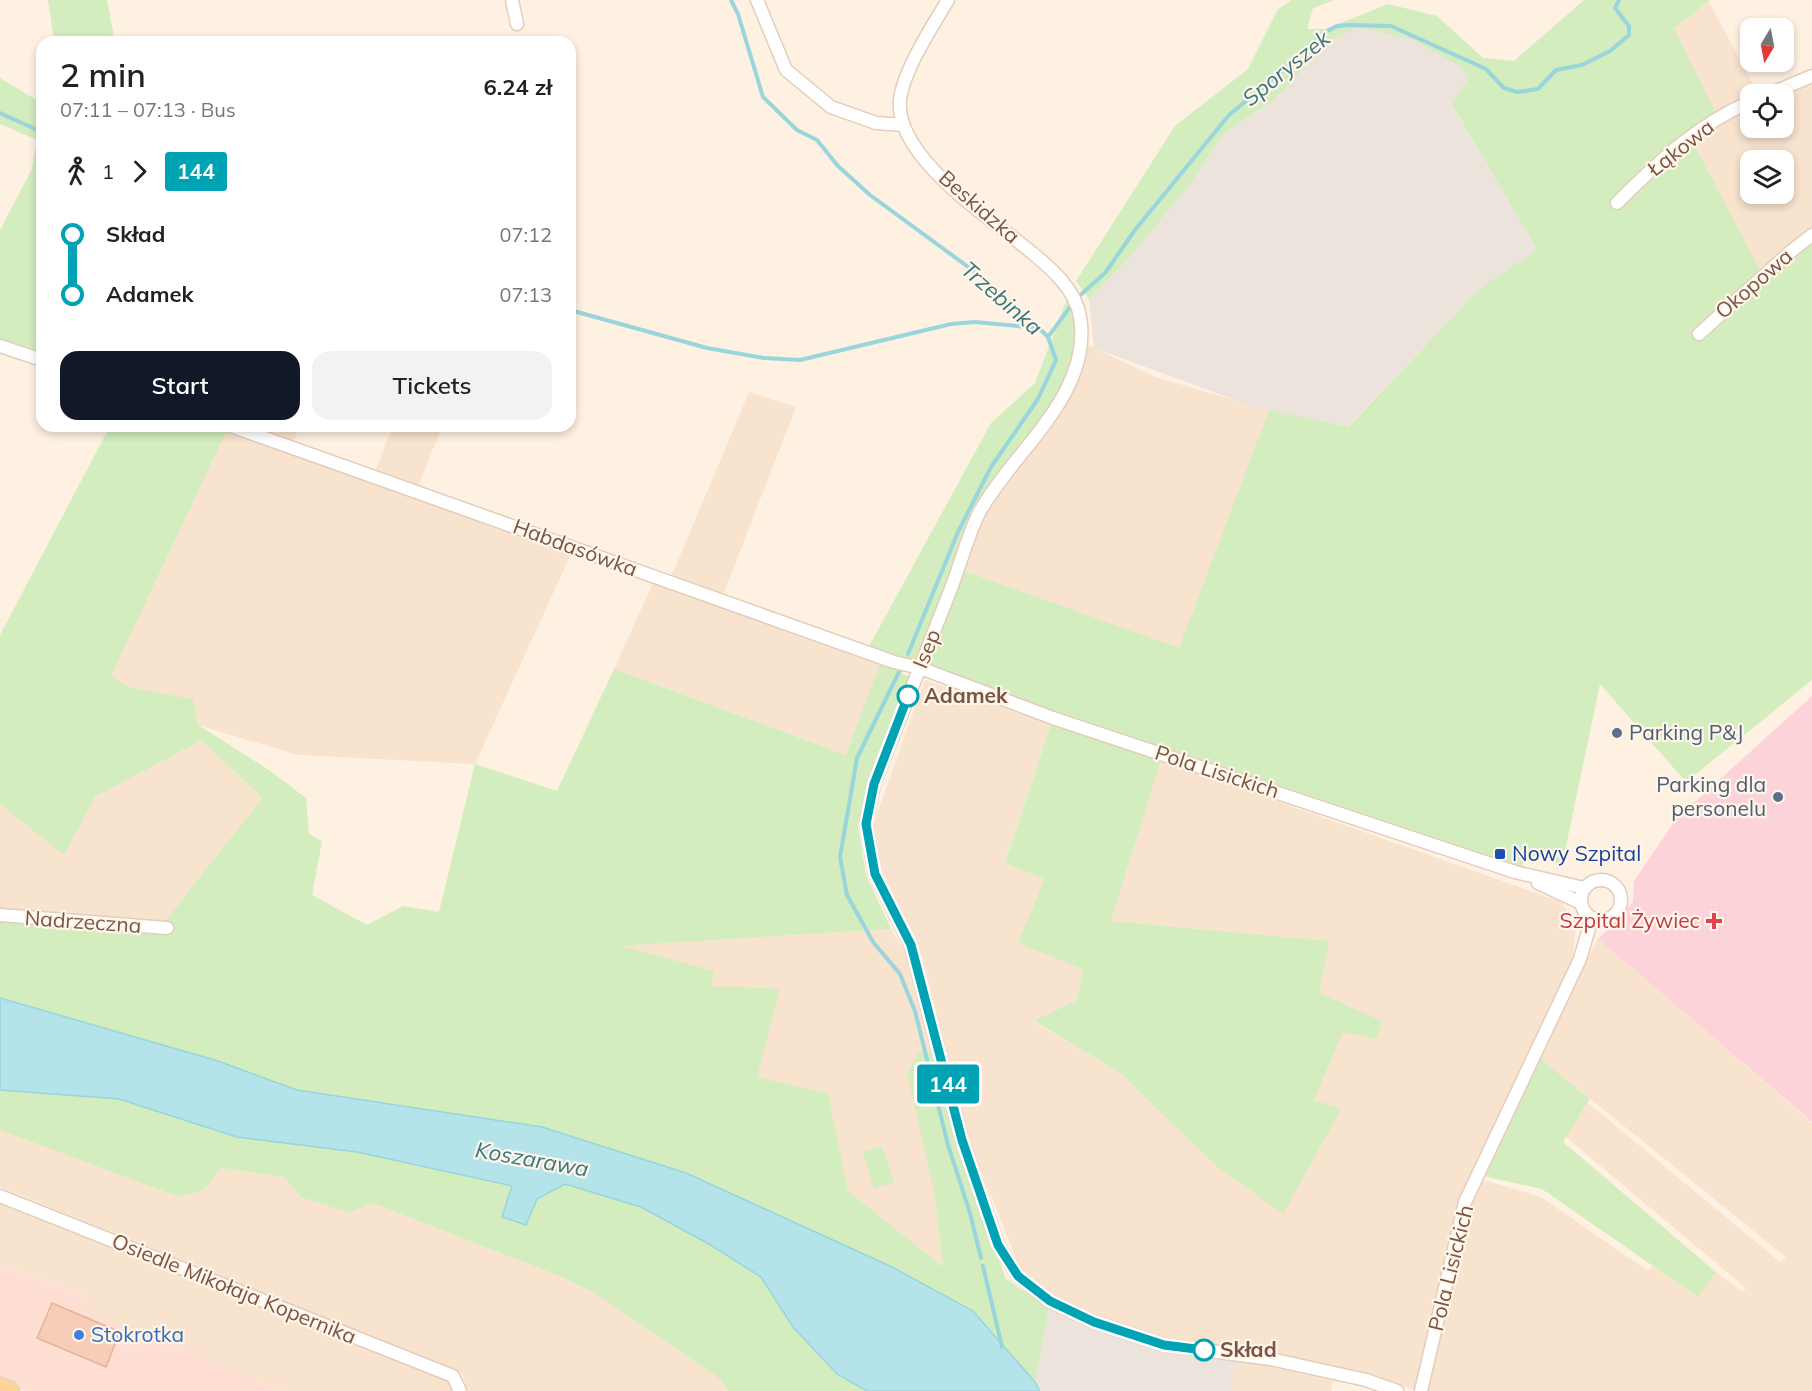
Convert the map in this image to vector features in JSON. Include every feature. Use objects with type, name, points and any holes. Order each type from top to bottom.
[{"type":"main road","points":[[0,1387],[10,1391]]},
{"type":"street","points":[[512,0],[518,24]]},
{"type":"street","points":[[758,0],[786,70],[831,107],[876,123],[903,125]]},
{"type":"street","name":"Beskidzka","points":[[948,0],[918,51],[900,99],[903,125],[908,136],[941,178],[1043,261],[1070,291],[1078,305],[1081,319],[1080,341]]},
{"type":"street","points":[[1793,84],[1812,76]]},
{"type":"street","name":"Łąkowa","points":[[1617,203],[1657,163],[1699,131],[1727,112],[1740,106]]},
{"type":"street","name":"Okopowa","points":[[1699,334],[1781,260],[1812,236]]},
{"type":"street","name":"Isep","points":[[1080,341],[1075,365],[1061,401],[979,513],[874,784],[866,824],[875,874],[915,956],[962,1140],[998,1245],[1018,1276],[1050,1301],[1094,1322],[1164,1345],[1271,1359],[1366,1380],[1397,1391]]},
{"type":"street","points":[[0,345],[36,358]]},
{"type":"street","name":"Habdasówka","points":[[248,432],[894,662],[920,668]]},
{"type":"street","name":"Pola Lisickich","points":[[920,668],[1053,717],[1515,872],[1584,888]]},
{"type":"street","name":"Pola Lisickich","points":[[1515,872],[1581,903]]},
{"type":"street","points":[[1602,880],[1614,884],[1621,896],[1620,909],[1611,918],[1598,920],[1592,918],[1586,914],[1581,903],[1584,888],[1589,883],[1602,880]]},
{"type":"street","name":"Nadrzeczna","points":[[0,915],[167,928]]},
{"type":"street","name":"Pola Lisickich","points":[[1421,1391],[1465,1202],[1580,959],[1592,918]]},
{"type":"street","name":"Osiedle Mikołaja Kopernika","points":[[0,1196],[453,1376],[460,1391]]},
{"type":"shaded area","points":[[1709,2],[1740,60],[1740,72],[1746,72],[1753,84],[1740,84],[1740,107],[1718,118],[1674,28]]},
{"type":"shaded area","points":[[1359,27],[1413,40],[1461,67],[1469,77],[1452,106],[1537,250],[1480,288],[1347,427],[1257,408],[1094,348],[1089,299],[1130,257],[1192,182],[1223,134],[1276,98],[1329,41]]},
{"type":"shaded area","points":[[1812,78],[1812,235],[1760,270],[1694,144],[1740,112],[1740,138],[1794,138],[1794,87]]},
{"type":"shaded area","points":[[1080,341],[1155,377],[1269,410],[1179,649],[959,569],[979,513]]},
{"type":"shaded area","points":[[749,392],[796,407],[721,600],[669,582]]},
{"type":"shaded area","points":[[226,432],[233,432],[572,552],[475,764],[298,755],[198,725],[193,699],[129,687],[111,676]]},
{"type":"shaded area","points":[[247,432],[297,432],[291,447]]},
{"type":"shaded area","points":[[391,432],[440,432],[416,492],[373,477]]},
{"type":"shaded area","points":[[654,581],[881,661],[847,755],[614,669]]},
{"type":"shaded area","points":[[925,680],[1051,724],[1005,862],[1045,879],[1019,943],[1083,969],[1077,1000],[1034,1022],[1120,1073],[1214,1164],[1341,1110],[1314,1100],[1343,1032],[1318,993],[1328,941],[1111,921],[1161,760],[1561,902],[1576,922],[1573,958],[1458,1200],[1416,1391],[1368,1373],[1271,1353],[1163,1339],[1095,1316],[1052,1295],[1021,1271],[967,1136],[923,959],[882,869],[874,823]]},
{"type":"shaded area","name":"Szpital Żywiec","points":[[1812,696],[1812,1122],[1598,939],[1633,902],[1634,881],[1676,819]]},
{"type":"shaded area","points":[[202,740],[262,798],[163,924],[0,912],[0,804],[64,854],[95,797]]},
{"type":"shaded area","points":[[891,929],[911,961],[933,1053],[934,1191],[943,1268],[848,1191],[828,1093],[757,1077],[710,986],[715,971],[618,946]]},
{"type":"shaded area","points":[[1598,939],[1812,1123],[1812,1391],[1421,1391],[1476,1178],[1541,1197],[1648,1271],[1652,1266],[1698,1297],[1716,1272],[1743,1292],[1746,1288],[1566,1137],[1588,1103],[1780,1262],[1786,1257],[1535,1054]]},
{"type":"shaded area","points":[[0,1130],[179,1197],[204,1190],[221,1168],[284,1177],[301,1197],[373,1203],[562,1277],[598,1295],[720,1379],[728,1391],[468,1391],[462,1373],[0,1187]]},
{"type":"shaded area","points":[[0,1202],[448,1381],[453,1391],[283,1391],[142,1336],[79,1309],[84,1296],[0,1264]]},
{"type":"shaded area","points":[[0,1264],[84,1296],[80,1309],[283,1391],[26,1391],[0,1381]]},
{"type":"shaded area","points":[[1049,1308],[1092,1328],[1162,1352],[1235,1362],[1231,1391],[1042,1391],[1035,1382]]},
{"type":"shaded area","points":[[1235,1362],[1270,1366],[1333,1381],[1331,1391],[1231,1391]]},
{"type":"green space","points":[[48,0],[107,0],[114,36],[53,36]]},
{"type":"green space","points":[[1291,0],[1334,0],[1313,8],[1307,29],[1326,29],[1388,4],[1437,16],[1483,58],[1514,61],[1584,0],[1711,0],[1674,28],[1716,113],[1612,207],[1617,209],[1694,144],[1760,270],[1699,334],[1812,241],[1812,680],[1686,782],[1600,684],[1562,865],[1529,855],[1521,867],[1146,753],[1161,760],[1111,921],[1329,941],[1319,993],[1382,1021],[1377,1039],[1343,1032],[1314,1100],[1341,1109],[1283,1214],[1214,1164],[1120,1073],[1034,1021],[1077,1000],[1083,969],[1018,943],[1045,879],[1005,863],[1051,724],[920,668],[866,652],[991,423],[1035,383],[1070,291],[1080,341],[1061,401],[979,513],[959,569],[1179,648],[1269,410],[1348,427],[1480,288],[1537,250],[1452,105],[1469,77],[1461,67],[1413,40],[1359,27],[1329,41],[1276,98],[1223,134],[1192,182],[1130,257],[1089,299],[1076,281],[1175,126],[1248,69],[1278,9]]},
{"type":"green space","points":[[0,78],[36,99],[36,140],[0,124]]},
{"type":"green space","points":[[36,146],[36,358],[0,346],[0,230],[32,169]]},
{"type":"green space","points":[[107,432],[226,432],[111,676],[129,687],[193,699],[198,725],[272,772],[306,798],[309,834],[322,841],[312,895],[367,925],[403,906],[439,912],[475,764],[557,791],[614,669],[846,755],[881,661],[909,677],[858,825],[866,875],[891,929],[620,946],[715,971],[710,986],[780,989],[757,1077],[828,1093],[848,1191],[943,1267],[934,1191],[907,1073],[918,1054],[933,1053],[955,1138],[1006,1279],[1049,1308],[1035,1382],[973,1311],[542,1127],[297,1090],[218,1061],[0,998],[0,912],[163,924],[262,798],[202,740],[95,797],[64,855],[0,804],[0,635]]},
{"type":"green space","points":[[1535,1054],[1590,1099],[1563,1142],[1716,1272],[1698,1297],[1542,1189],[1487,1177],[1484,1163]]},
{"type":"green space","points":[[0,1090],[119,1099],[237,1137],[357,1152],[513,1187],[502,1217],[526,1225],[537,1199],[565,1184],[641,1207],[709,1244],[761,1277],[793,1327],[837,1374],[867,1391],[728,1391],[720,1379],[598,1295],[562,1277],[373,1203],[349,1213],[301,1197],[284,1177],[221,1168],[204,1190],[179,1197],[0,1130]]},
{"type":"green space","points":[[882,1146],[894,1182],[874,1188],[863,1152]]},
{"type":"water","name":"Koszarawa","points":[[0,998],[218,1061],[297,1090],[542,1127],[686,1173],[892,1267],[973,1311],[1035,1382],[1040,1391],[867,1391],[837,1374],[793,1327],[761,1277],[709,1244],[641,1207],[565,1184],[537,1199],[526,1225],[502,1217],[512,1186],[357,1152],[237,1137],[119,1099],[0,1090]]},
{"type":"building","name":"Stokrotka","points":[[52,1303],[120,1332],[106,1367],[37,1338]]},
{"type":"waterway","name":"Trzebinka","points":[[731,0],[738,14],[763,97],[797,130],[817,140],[838,166],[870,195],[971,269],[1039,328],[1048,337],[1056,360],[1038,399],[991,467],[958,532],[908,654]]},
{"type":"waterway","name":"Sporyszek","points":[[1048,337],[1076,299],[1105,273],[1135,230],[1229,115],[1288,66],[1323,33],[1337,26],[1391,26],[1486,69],[1504,88],[1517,92],[1538,89],[1556,70],[1582,65],[1610,51],[1629,35],[1629,26],[1615,8],[1619,0]]},
{"type":"waterway","points":[[0,113],[36,129]]},
{"type":"waterway","points":[[576,312],[707,348],[764,358],[800,360],[951,324],[975,322],[1038,328]]},
{"type":"waterway","name":"Trzebinka","points":[[901,668],[857,758],[840,857],[847,895],[873,942],[900,974],[915,1011],[948,1145],[970,1213],[981,1258]]},
{"type":"waterway","name":"Trzebinka","points":[[983,1266],[1002,1347]]},
{"type":"bus line","name":"144","points":[[908,696],[874,784],[866,824],[875,874],[911,945],[924,986],[962,1140],[998,1245],[1018,1276],[1050,1301],[1094,1322],[1164,1345],[1204,1350]]},
{"type":"place","name":"Adamek","points":[[908,696]]},
{"type":"place","name":"Parking P&J","points":[[1617,733]]},
{"type":"place","name":"Parking dla personelu","points":[[1778,797]]},
{"type":"place","name":"Nowy Szpital","points":[[1500,854]]},
{"type":"place","name":"Szpital Żywiec","points":[[1714,921]]},
{"type":"place","name":"Stokrotka","points":[[79,1335]]},
{"type":"place","name":"Skład","points":[[1204,1350]]}]
